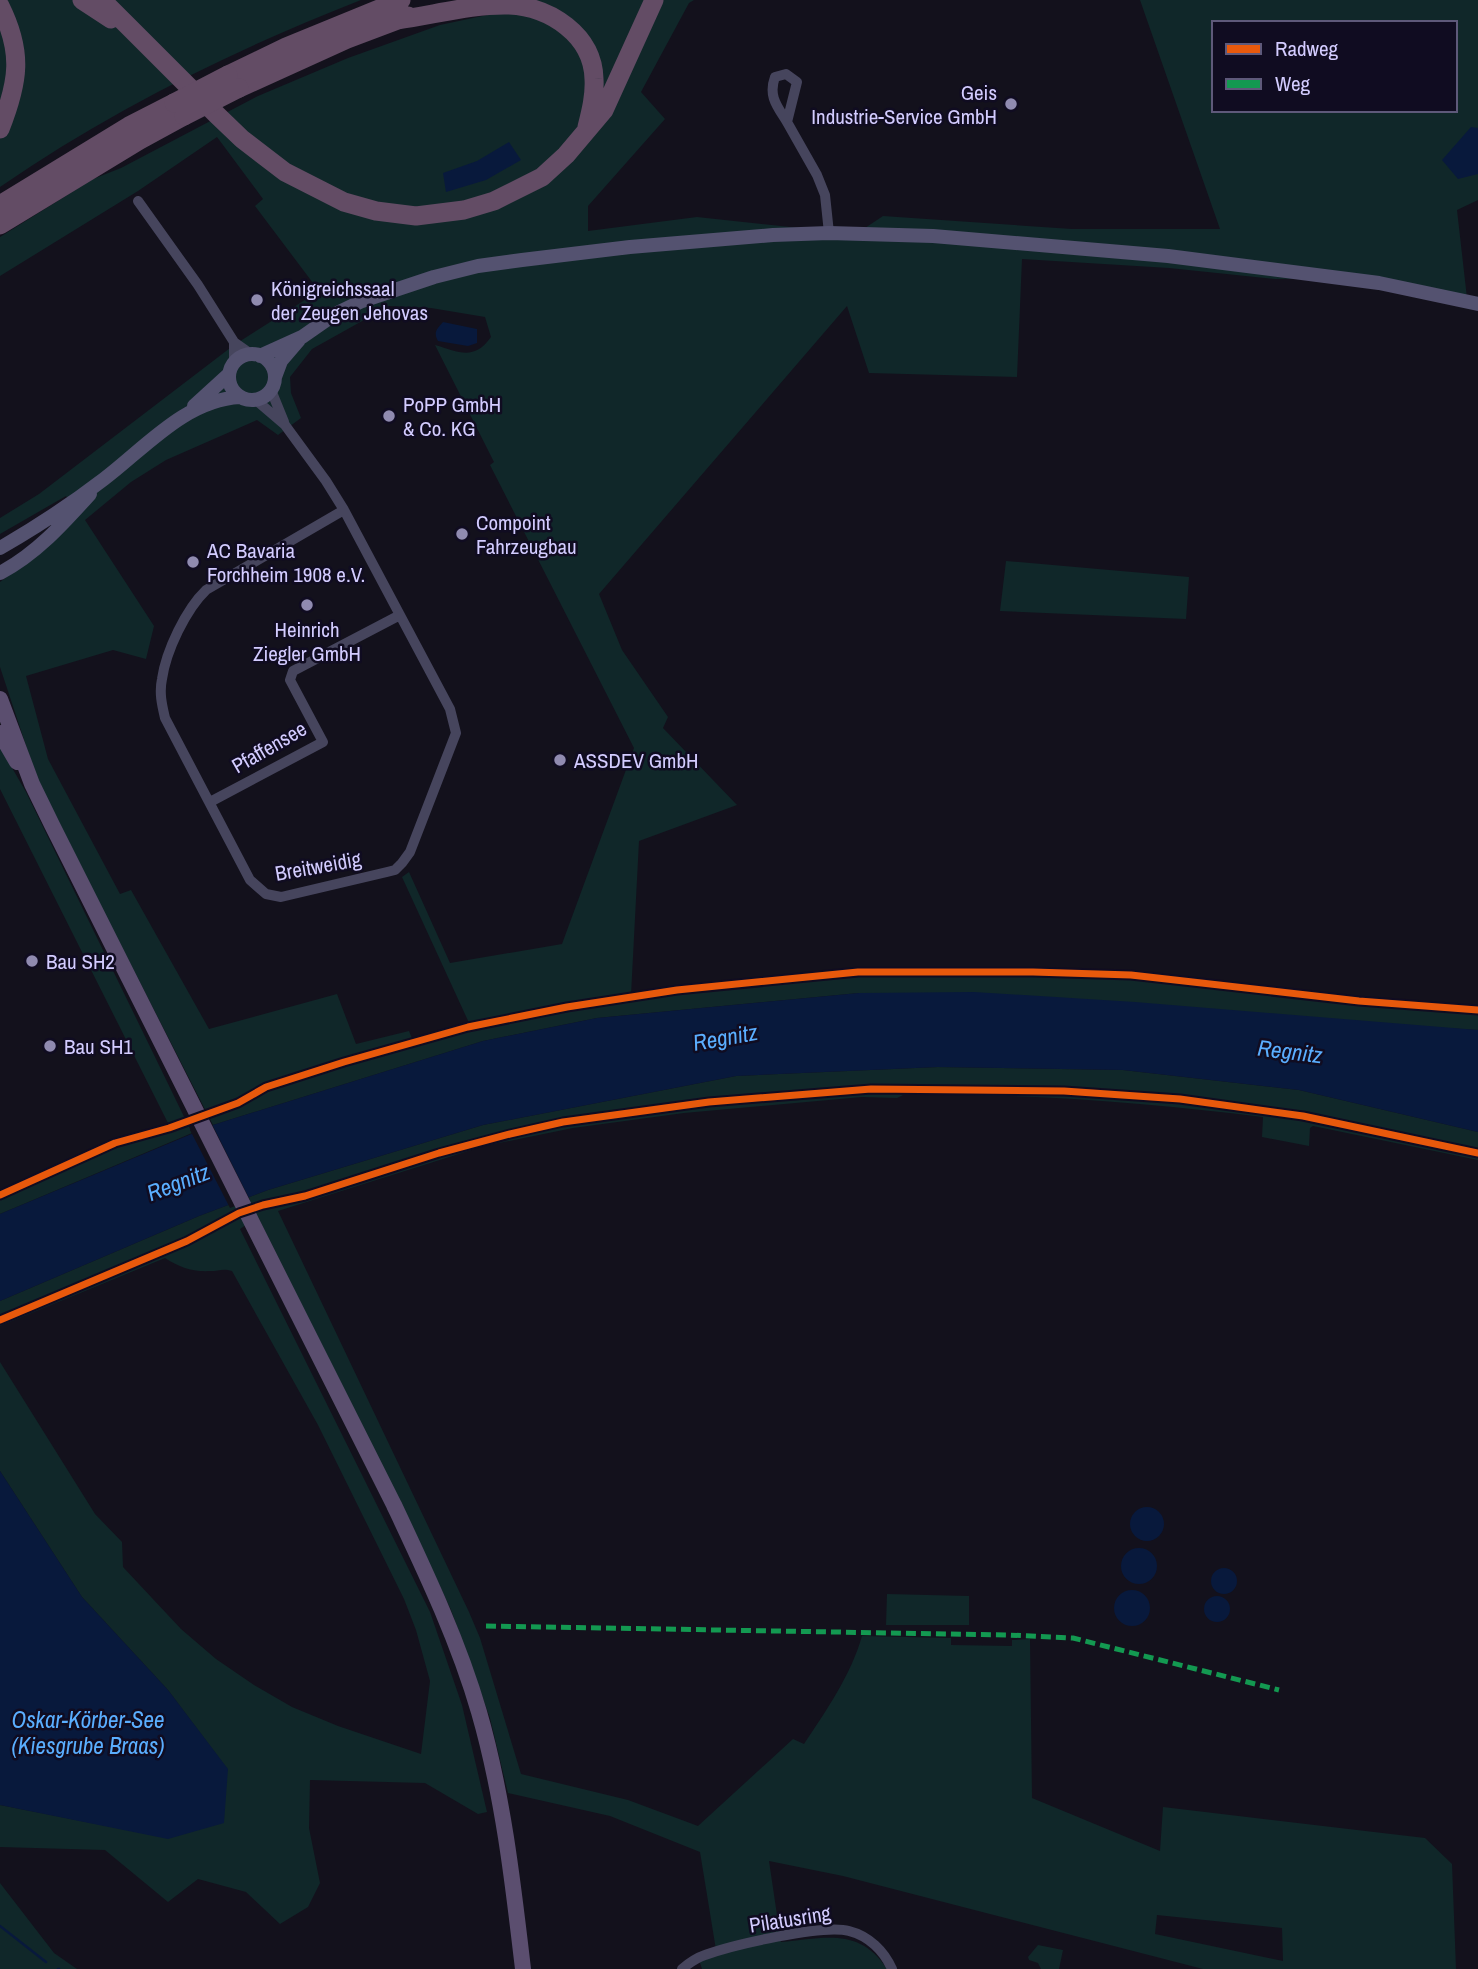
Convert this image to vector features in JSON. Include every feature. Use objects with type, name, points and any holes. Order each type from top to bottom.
[{"type":"highway","points":[[82,0],[159,57]]},
{"type":"highway","points":[[102,0],[242,139],[285,172],[344,202],[376,211],[416,216],[464,211],[494,201],[542,177],[566,155],[604,110],[654,0]]},
{"type":"highway","points":[[0,225],[179,110],[233,82],[346,39],[399,10],[453,0]]},
{"type":"highway","points":[[0,6],[11,28],[17,52],[17,74],[0,129]]},
{"type":"highway","points":[[399,10],[529,7],[554,17],[569,27],[591,58],[594,78],[593,106],[587,129]]},
{"type":"highway","points":[[0,205],[129,126],[179,110]]},
{"type":"main road","points":[[0,548],[103,480],[186,414],[242,356],[256,355],[302,337],[335,314],[393,289],[433,276],[478,266],[709,239],[829,233],[933,236],[1181,258],[1379,283],[1478,304]]},
{"type":"main road","points":[[186,414],[221,399],[240,397],[256,400],[265,397],[281,362],[302,337]]},
{"type":"main road","points":[[256,355],[271,364],[273,383]]},
{"type":"main road","points":[[231,369],[231,388],[240,397]]},
{"type":"main road","points":[[0,573],[29,555],[50,537],[103,480]]},
{"type":"main road","points":[[0,699],[32,785],[394,1506],[443,1610],[480,1714],[492,1764],[510,1867],[523,1969]]},
{"type":"main road","points":[[0,733],[32,785]]},
{"type":"street","points":[[787,122],[817,175],[825,195],[829,233]]},
{"type":"street","points":[[138,201],[198,285],[234,342],[256,355]]},
{"type":"street","points":[[231,369],[234,342]]},
{"type":"street","name":"Breitweidig","points":[[273,383],[285,425]]},
{"type":"street","name":"Breitweidig","points":[[256,400],[285,425],[344,510],[450,709],[456,733],[410,852],[395,870],[281,897],[266,894],[250,880],[165,718],[161,704],[162,677],[187,611],[206,590],[344,510]]},
{"type":"street","name":"Pfaffensee","points":[[210,802],[323,742],[290,680],[293,671],[400,615]]},
{"type":"street","name":"Pilatusring","points":[[682,1969],[706,1954],[780,1936],[834,1928],[850,1931],[873,1942],[892,1969]]},
{"type":"green space","points":[[0,0],[361,0],[267,39],[175,83],[86,132],[0,187]]},
{"type":"green space","points":[[506,0],[694,0],[689,3],[641,92],[665,119],[588,206],[588,231],[697,217],[856,234],[883,216],[1072,229],[1220,229],[1140,0],[1478,0],[1478,200],[1457,210],[1467,298],[1344,278],[1275,279],[1169,268],[1022,259],[1017,377],[869,373],[847,306],[599,594],[622,650],[668,717],[663,728],[737,805],[639,841],[631,995],[857,972],[916,969],[1064,971],[1478,1011],[1478,1030],[859,993],[597,1018],[483,1041],[213,1125],[39,785],[0,667],[0,582],[38,554],[80,513],[66,496],[0,534],[0,518],[39,494],[234,345],[319,291],[255,206],[263,199],[217,137],[138,191],[0,276],[0,237],[93,179],[121,168],[258,96],[348,58],[440,25],[487,15]],"holes":[[[389,306],[431,308],[485,317],[491,337],[478,349],[466,353],[435,345],[494,462],[490,465],[634,748],[562,944],[450,963],[409,872],[402,877],[470,1025],[532,1015],[413,1041],[409,1031],[356,1044],[337,994],[209,1029],[131,890],[120,894],[48,759],[26,676],[113,650],[146,659],[154,626],[85,520],[131,482],[166,460],[257,420],[278,435],[301,418],[291,393],[290,377],[312,349]]]},
{"type":"green space","points":[[1006,561],[1189,577],[1186,619],[1000,611]]},
{"type":"green space","points":[[0,747],[26,792],[192,1133],[0,1214],[0,1193],[114,1141],[169,1125],[0,789]]},
{"type":"green space","points":[[938,1067],[1123,1070],[1299,1090],[1478,1132],[1478,1160],[1313,1126],[1310,1128],[1309,1146],[1262,1137],[1263,1117],[1038,1097],[903,1095],[897,1098],[862,1097],[684,1113],[573,1128],[484,1146],[278,1211],[469,1612],[480,1638],[521,1774],[628,1800],[698,1826],[793,1739],[804,1744],[845,1679],[862,1636],[951,1638],[951,1645],[1012,1646],[1012,1640],[1030,1639],[1032,1798],[1160,1851],[1163,1807],[1425,1838],[1452,1864],[1456,1969],[1203,1969],[843,1876],[769,1861],[781,1942],[826,1938],[853,1941],[865,1946],[887,1969],[702,1969],[699,1960],[717,1956],[700,1852],[610,1816],[508,1793],[490,1718],[451,1610],[258,1217],[240,1229],[430,1612],[462,1705],[487,1812],[478,1814],[425,1783],[310,1780],[309,1828],[320,1883],[308,1907],[280,1924],[246,1892],[198,1879],[168,1902],[105,1850],[0,1847],[0,1805],[168,1838],[228,1770],[168,1690],[82,1597],[0,1471],[0,1362],[95,1514],[122,1542],[123,1567],[181,1629],[216,1659],[292,1707],[338,1726],[421,1754],[430,1681],[404,1599],[318,1425],[232,1271],[192,1270],[165,1258],[0,1326],[0,1301],[199,1216],[268,1190],[483,1125],[736,1076]],"holes":[[[1157,1915],[1282,1928],[1283,1961],[1155,1934]]]},
{"type":"green space","points":[[887,1594],[969,1596],[969,1625],[886,1625]]},
{"type":"green space","points":[[0,1883],[54,1953],[77,1969],[0,1969]]},
{"type":"green space","points":[[1038,1945],[1063,1950],[1059,1969],[1041,1969],[1038,1963],[1029,1960],[1028,1957]]},
{"type":"water","points":[[1471,127],[1478,128],[1478,174],[1458,179],[1442,160]]},
{"type":"water","points":[[509,142],[521,160],[486,180],[446,192],[443,173],[477,161]]},
{"type":"water","points":[[443,322],[477,329],[477,343],[468,346],[438,341],[437,329]]},
{"type":"water","name":"Regnitz","points":[[974,992],[1135,1002],[1478,1030],[1478,1132],[1299,1090],[1123,1070],[938,1067],[736,1076],[483,1125],[268,1190],[199,1216],[0,1301],[0,1214],[213,1125],[483,1041],[597,1018],[859,993]]},
{"type":"water","name":"Oskar-Körber-See (Kiesgrube Braas)","points":[[0,1471],[82,1597],[168,1690],[228,1769],[224,1823],[168,1839],[0,1805]]},
{"type":"water","points":[[1147,1507],[1159,1512],[1164,1524],[1159,1536],[1147,1541],[1135,1536],[1130,1524],[1135,1512]]},
{"type":"water","points":[[1139,1548],[1152,1553],[1157,1566],[1152,1579],[1139,1584],[1126,1579],[1121,1566],[1126,1553]]},
{"type":"water","points":[[1224,1568],[1233,1572],[1237,1581],[1233,1590],[1224,1594],[1215,1590],[1211,1581],[1215,1572]]},
{"type":"water","points":[[1132,1590],[1145,1595],[1150,1608],[1145,1621],[1132,1626],[1119,1621],[1114,1608],[1119,1595]]},
{"type":"water","points":[[1217,1596],[1226,1600],[1230,1609],[1226,1618],[1217,1622],[1208,1618],[1204,1609],[1208,1600]]},
{"type":"pier","points":[[211,1122],[250,1200],[230,1208],[190,1130]]},
{"type":"waterway","points":[[0,1926],[46,1962]]},
{"type":"marked path","points":[[486,1626],[1073,1638],[1279,1690]]},
{"type":"cycle path","points":[[0,1195],[115,1143],[169,1128],[238,1103],[266,1087],[344,1062],[468,1027],[567,1007],[677,990],[858,972],[1033,972],[1131,975],[1359,1001],[1478,1010]]},
{"type":"cycle path","points":[[0,1320],[187,1241],[239,1213],[263,1205],[305,1196],[439,1153],[510,1134],[563,1122],[709,1102],[871,1089],[1064,1091],[1180,1099],[1303,1116],[1478,1153]]},
{"type":"place","name":"Geis Industrie-Service GmbH","points":[[1011,104]]},
{"type":"place","name":"Königreichssaal der Zeugen Jehovas","points":[[257,300]]},
{"type":"place","name":"PoPP GmbH & Co. KG","points":[[389,416]]},
{"type":"place","name":"Compoint Fahrzeugbau","points":[[462,534]]},
{"type":"place","name":"AC Bavaria Forchheim 1908 e.V.","points":[[193,562]]},
{"type":"place","name":"Heinrich Ziegler GmbH","points":[[307,605]]},
{"type":"place","name":"ASSDEV GmbH","points":[[560,760]]},
{"type":"place","name":"Bau SH2","points":[[32,961]]},
{"type":"place","name":"Bau SH1","points":[[50,1046]]}]
